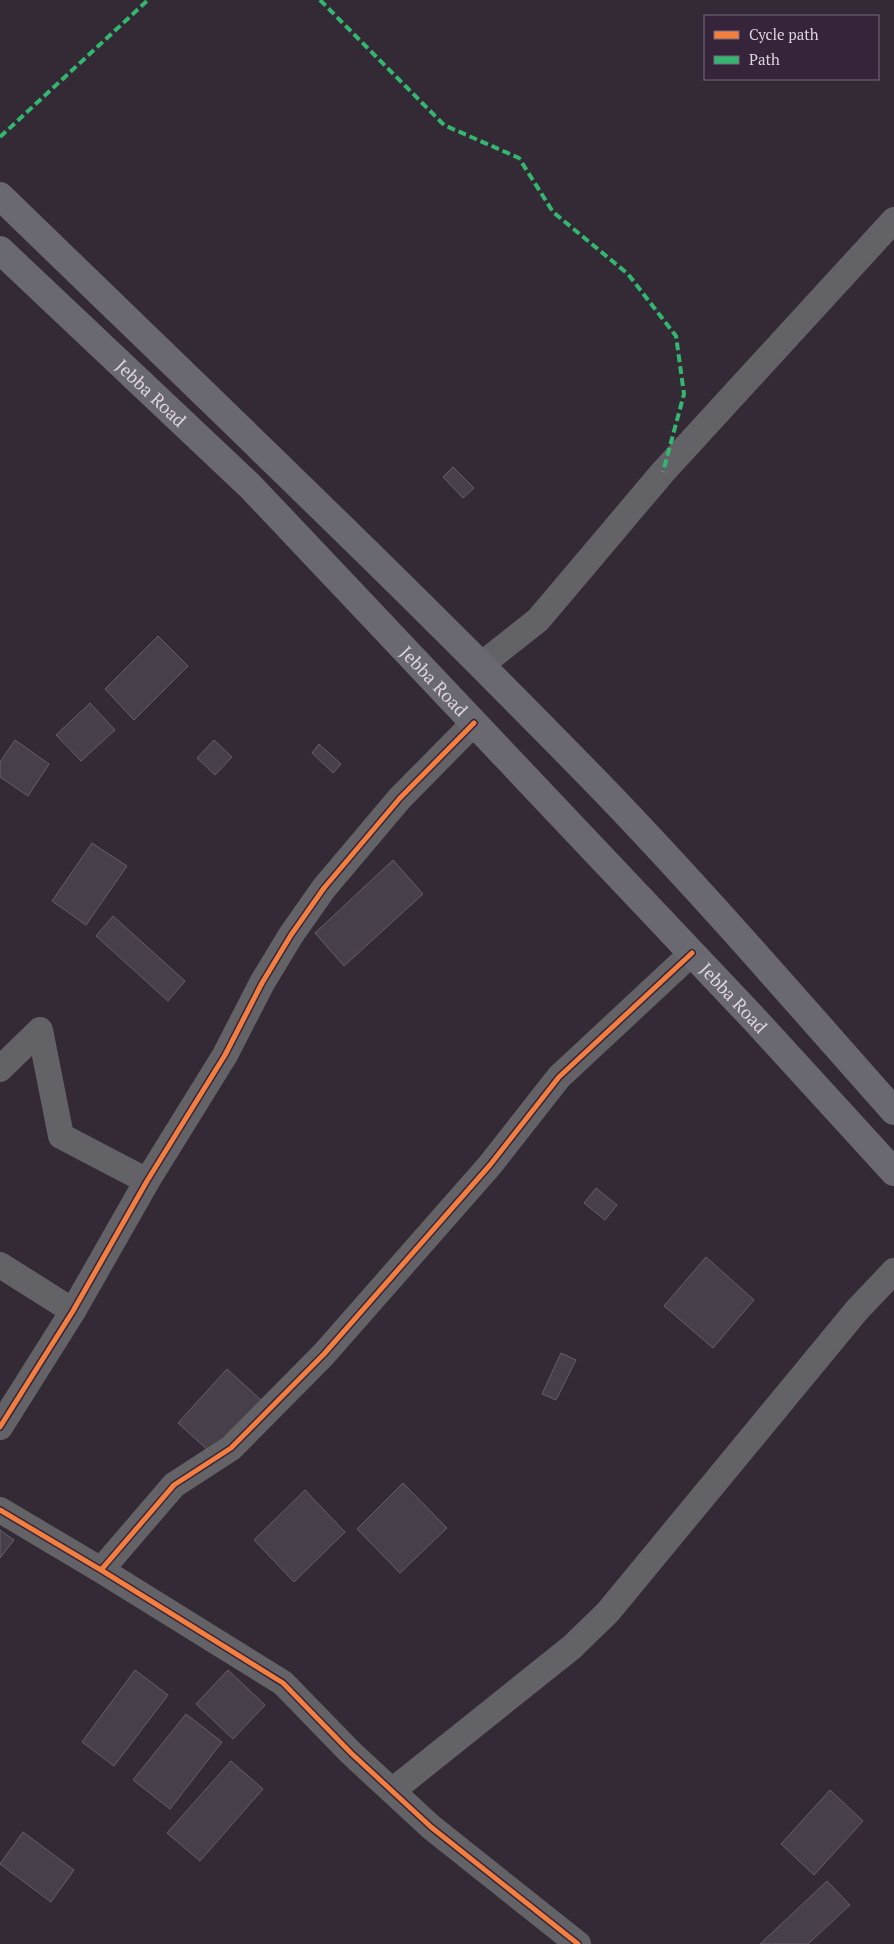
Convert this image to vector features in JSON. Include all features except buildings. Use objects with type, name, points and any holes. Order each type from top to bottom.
[{"type":"highway","points":[[0,196],[376,561],[608,794],[754,953],[894,1111]]},
{"type":"highway","name":"Jebba Road","points":[[0,250],[250,486],[692,954],[894,1172]]},
{"type":"street","points":[[481,665],[538,620],[663,472],[894,220]]},
{"type":"street","points":[[0,1427],[72,1311],[147,1181],[225,1054],[262,983],[291,935],[324,888],[400,798],[474,723]]},
{"type":"street","points":[[101,1570],[174,1485],[231,1448],[324,1354],[490,1165],[559,1077],[692,954]]},
{"type":"street","points":[[0,1069],[40,1030],[61,1136],[147,1181]]},
{"type":"street","points":[[0,1266],[72,1311]]},
{"type":"street","points":[[392,1791],[572,1647],[608,1612],[857,1310],[894,1271]]},
{"type":"street","points":[[0,1510],[283,1683],[351,1753],[551,1936],[578,1944]]},
{"type":"marked path","points":[[0,137],[148,0]]},
{"type":"marked path","points":[[320,0],[444,125],[519,158],[553,212],[628,274],[676,336],[684,394],[663,472]]},
{"type":"cycle path","points":[[0,1427],[73,1311],[147,1181],[225,1055],[262,983],[291,935],[324,888],[400,798],[474,723]]},
{"type":"cycle path","points":[[101,1570],[174,1485],[231,1448],[324,1354],[490,1165],[559,1077],[692,953]]},
{"type":"cycle path","points":[[0,1510],[283,1683],[351,1753],[431,1827],[578,1944]]}]
